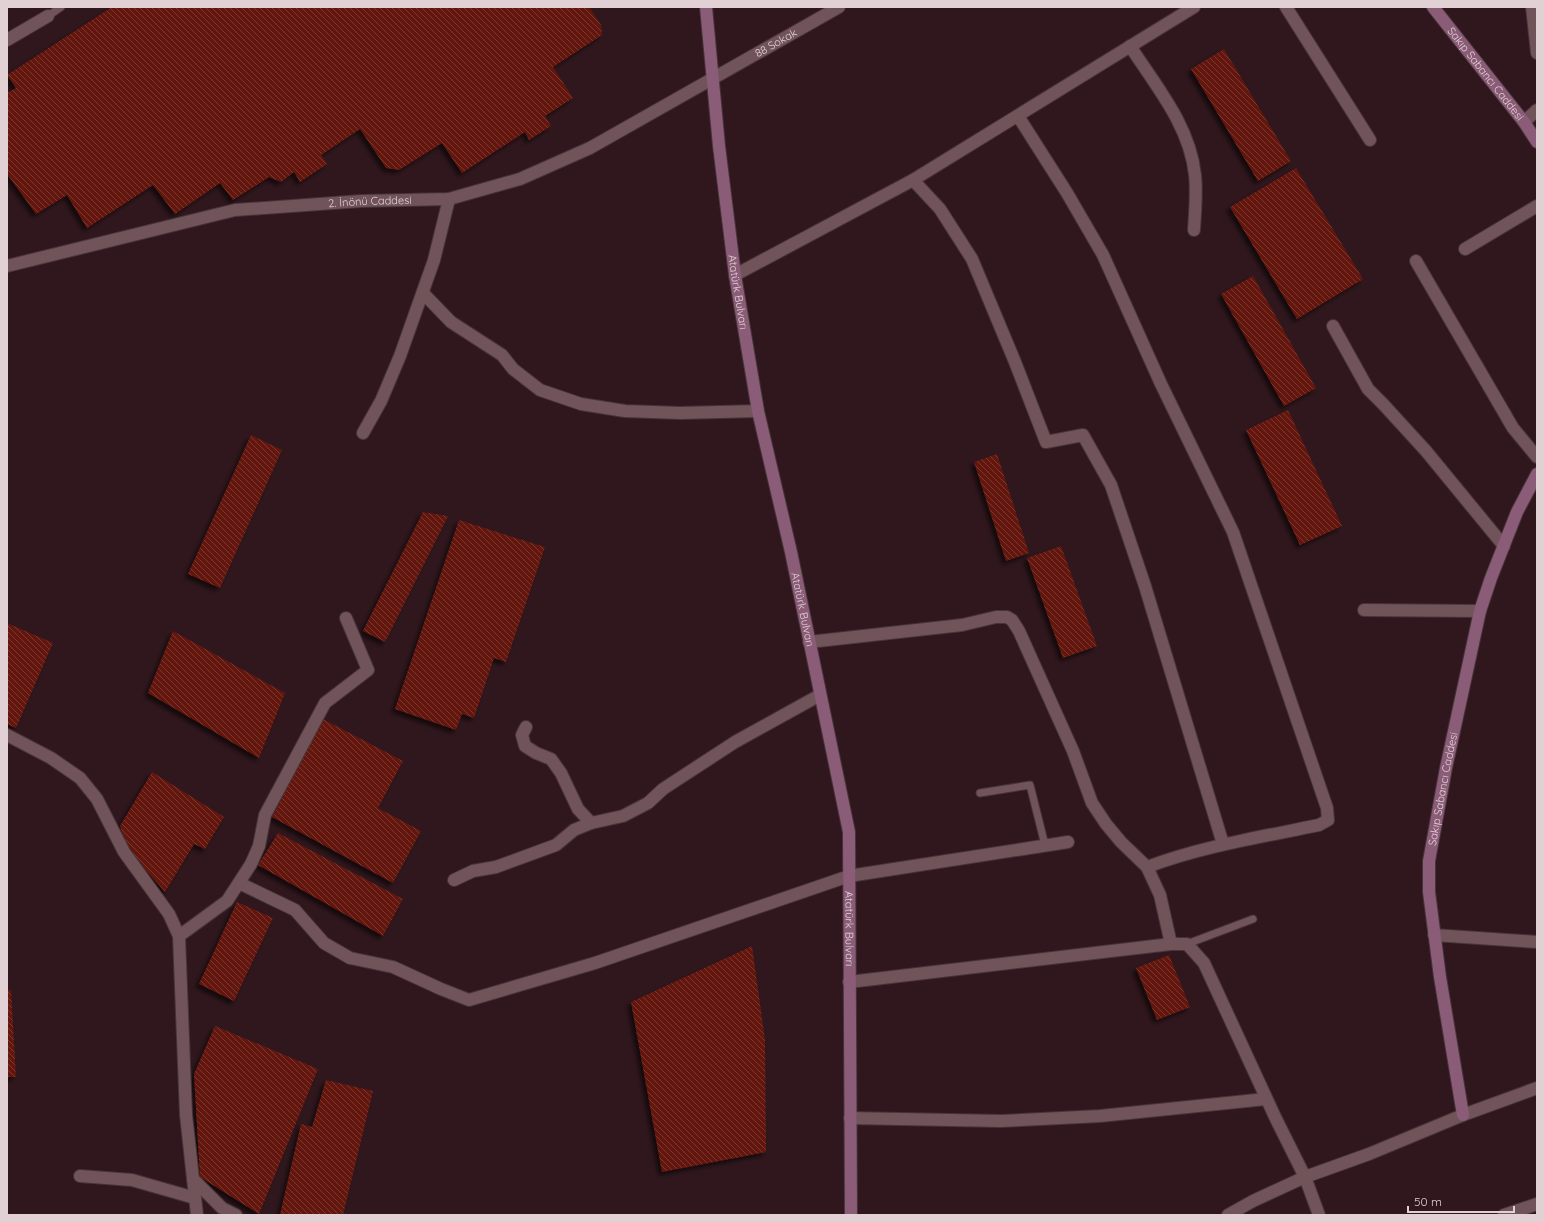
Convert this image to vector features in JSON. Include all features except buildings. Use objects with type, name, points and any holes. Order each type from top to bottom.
[{"type":"street","name":"Atatürk Bulvarı","points":[[706,7],[719,146],[735,275],[758,412],[791,552],[848,832],[851,1215]]},
{"type":"street","name":"88 Sokak","points":[[713,79],[839,7]]},
{"type":"street","points":[[735,275],[913,180],[1194,7]]},
{"type":"street","points":[[1286,7],[1370,140]]},
{"type":"street","name":"Sakıp Sabancı Caddesi","points":[[1433,7],[1524,122],[1537,142]]},
{"type":"street","points":[[1532,7],[1537,53]]},
{"type":"street","points":[[7,40],[48,16]]},
{"type":"street","points":[[1130,46],[1178,119],[1189,144],[1196,180],[1194,230]]},
{"type":"street","name":"2. İnönü Caddesi","points":[[7,266],[235,210],[361,201],[449,199],[520,179],[590,148],[713,79]]},
{"type":"street","points":[[1524,122],[1537,110]]},
{"type":"street","points":[[1018,116],[1067,192],[1103,255],[1161,384],[1233,532],[1327,808],[1328,820],[1319,824],[1223,844],[1183,854],[1147,867]]},
{"type":"street","points":[[913,180],[940,209],[972,259],[1015,362],[1046,442],[1083,435],[1111,485],[1145,586],[1223,844]]},
{"type":"street","points":[[363,433],[381,401],[400,356],[434,260],[449,199]]},
{"type":"street","points":[[1465,249],[1537,206]]},
{"type":"street","points":[[1416,261],[1513,428],[1537,457]]},
{"type":"street","points":[[423,293],[451,322],[502,355],[513,368],[540,390],[581,404],[625,411],[680,413],[758,412]]},
{"type":"street","points":[[1333,326],[1368,389],[1426,451],[1504,546]]},
{"type":"street","name":"Sakıp Sabancı Caddesi","points":[[1463,1115],[1434,935],[1429,892],[1429,861],[1446,768],[1480,611],[1517,512],[1537,474]]},
{"type":"street","points":[[1364,610],[1480,611]]},
{"type":"street","points":[[809,642],[962,625],[996,617],[1007,617],[1012,620],[1019,630],[1073,751],[1092,803],[1120,842],[1147,867],[1160,895],[1171,944]]},
{"type":"street","points":[[179,936],[227,901],[239,883],[259,846],[265,815],[325,703],[368,670],[346,618]]},
{"type":"street","points":[[454,880],[473,871],[496,867],[556,845],[574,830],[591,823],[622,816],[648,802],[663,789],[735,742],[820,695]]},
{"type":"street","points":[[526,727],[522,735],[525,746],[536,753],[551,759],[561,773],[578,809],[591,823]]},
{"type":"street","points":[[7,735],[52,758],[80,778],[97,799],[124,852],[169,914],[179,936],[186,1115],[197,1215]]},
{"type":"street","points":[[239,883],[295,910],[324,943],[350,958],[393,967],[469,1000],[595,963],[737,916],[849,876],[1068,842]]},
{"type":"street","points":[[1434,935],[1537,942]]},
{"type":"street","points":[[849,982],[1171,944],[1187,944],[1204,963],[1266,1099],[1305,1177],[1319,1215]]},
{"type":"street","points":[[1228,1215],[1253,1201],[1305,1177],[1370,1154],[1463,1115],[1537,1088]]},
{"type":"street","points":[[850,1118],[1002,1121],[1100,1116],[1266,1099]]},
{"type":"street","points":[[80,1176],[132,1180],[195,1198]]},
{"type":"street","points":[[193,1179],[222,1208],[236,1215]]},
{"type":"street","points":[[1504,1215],[1537,1204]]},
{"type":"lane","points":[[48,16],[61,7]]},
{"type":"lane","points":[[980,793],[1030,785],[1045,845]]},
{"type":"lane","points":[[1187,944],[1252,919]]}]
